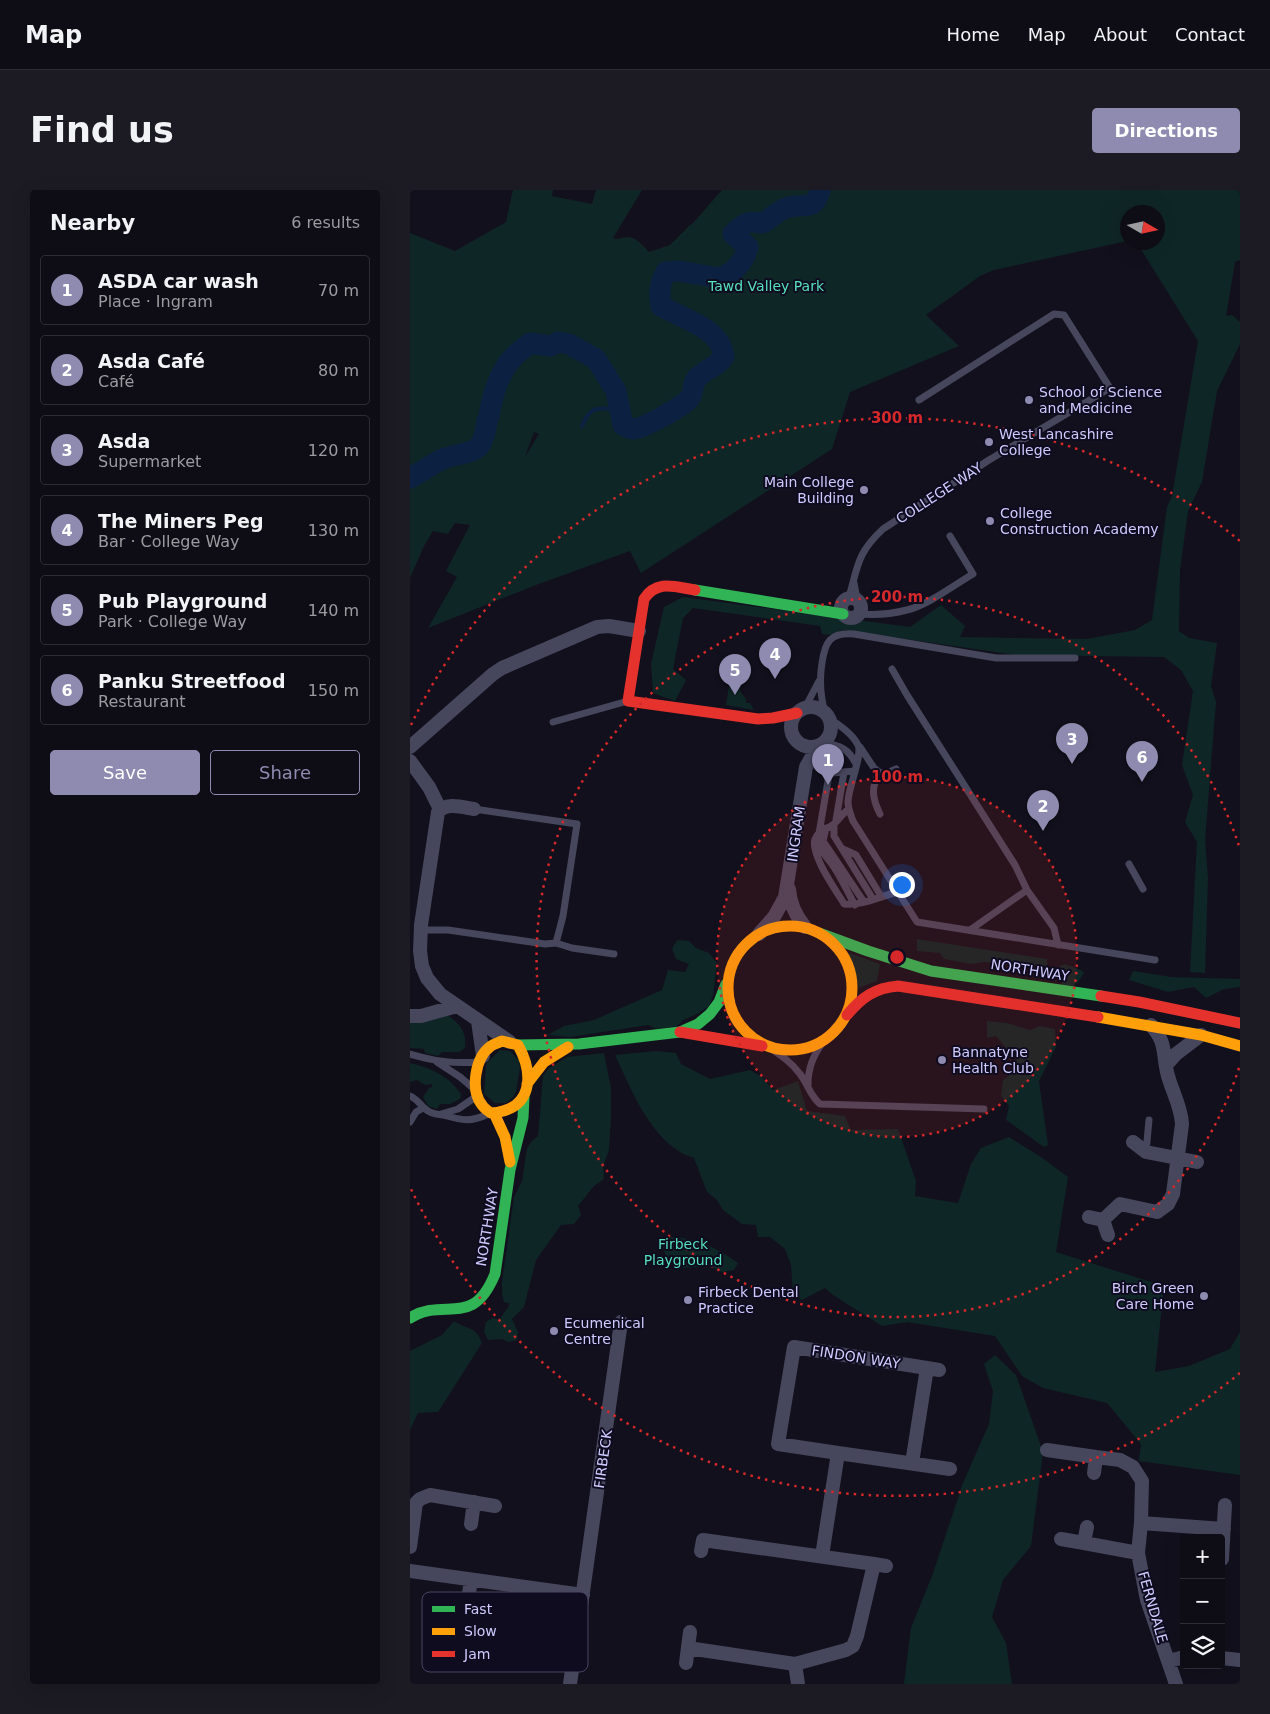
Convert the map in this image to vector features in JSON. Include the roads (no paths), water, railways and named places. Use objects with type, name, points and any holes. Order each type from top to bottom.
[{"type":"street","points":[[758,719],[784,730],[806,746],[821,744],[830,734],[831,724],[827,715],[814,707],[773,718],[758,719],[628,701],[644,599],[648,592],[663,585],[825,610],[852,606]]},
{"type":"street","points":[[410,747],[502,668],[597,627],[609,626],[639,631]]},
{"type":"street","points":[[798,742],[793,735],[792,724],[799,711]]},
{"type":"street","name":"INGRAM","points":[[798,742],[804,761],[803,782]]},
{"type":"street","name":"INGRAM","points":[[759,934],[781,907],[788,885],[806,767],[821,744]]},
{"type":"street","points":[[410,762],[429,787],[440,809]]},
{"type":"street","points":[[474,809],[442,807],[436,818],[421,930],[420,952],[422,966],[427,978],[440,994],[478,1021],[514,1043],[524,1053],[528,1062],[529,1072],[524,1097],[512,1110],[504,1113],[493,1113],[480,1103],[476,1080],[482,1059],[489,1047],[502,1041],[514,1043],[540,1046],[573,1045],[680,1032],[700,1023],[714,1011],[720,1001],[735,959],[745,945],[759,934],[773,928],[804,927],[819,933],[832,942],[842,954],[849,968],[852,992],[847,1015]]},
{"type":"street","name":"INGRAM","points":[[788,885],[793,908],[797,918],[804,927]]},
{"type":"street","name":"NORTHWAY","points":[[819,933],[931,971],[1139,1002],[1240,1023]]},
{"type":"street","points":[[729,975],[728,997],[734,1018],[748,1035],[768,1047]]},
{"type":"street","points":[[680,1032],[788,1051],[806,1049],[823,1042],[837,1030],[858,1001],[869,992],[898,986],[1151,1025],[1200,1034],[1240,1046]]},
{"type":"street","points":[[410,1016],[420,1016],[457,1006]]},
{"type":"street","points":[[478,1021],[482,1059]]},
{"type":"street","points":[[1104,1220],[1120,1204],[1157,1212],[1168,1204],[1173,1194],[1182,1115],[1167,1073],[1163,1042],[1151,1025]]},
{"type":"street","points":[[1166,1065],[1200,1034]]},
{"type":"street","points":[[527,1084],[542,1062],[553,1054],[573,1045]]},
{"type":"street","name":"NORTHWAY","points":[[410,1318],[424,1310],[452,1310],[469,1307],[478,1302],[488,1290],[495,1274],[510,1170],[523,1118],[524,1097]]},
{"type":"street","name":"NORTHWAY","points":[[493,1113],[504,1129],[508,1144],[510,1170]]},
{"type":"street","points":[[1133,1142],[1146,1152],[1197,1162]]},
{"type":"street","points":[[1089,1217],[1104,1220]]},
{"type":"street","points":[[1104,1220],[1108,1235]]},
{"type":"street","name":"FIRBECK","points":[[583,1592],[622,1322]]},
{"type":"street","name":"FINDON WAY","points":[[912,1463],[933,1369],[794,1347],[778,1444],[838,1453],[912,1463],[950,1468]]},
{"type":"street","name":"FERNDALE","points":[[1048,1450],[1120,1460],[1133,1467],[1142,1481],[1138,1553],[1148,1600],[1176,1684]]},
{"type":"street","points":[[822,1556],[838,1453]]},
{"type":"street","points":[[1094,1473],[1096,1457]]},
{"type":"street","points":[[410,1547],[416,1503],[420,1499],[430,1495],[495,1506]]},
{"type":"street","points":[[471,1524],[474,1502]]},
{"type":"street","points":[[1224,1534],[1225,1504]]},
{"type":"street","points":[[1141,1523],[1224,1529]]},
{"type":"street","points":[[1084,1544],[1087,1527]]},
{"type":"street","points":[[688,1648],[795,1664],[846,1650],[853,1646],[857,1636],[880,1565],[703,1540],[701,1551]]},
{"type":"street","name":"FERNDALE","points":[[1061,1540],[1138,1553]]},
{"type":"street","points":[[410,1571],[561,1592]]},
{"type":"street","points":[[470,1592],[471,1580]]},
{"type":"street","points":[[686,1663],[690,1632]]},
{"type":"street","name":"FERNDALE","points":[[1169,1661],[1180,1658]]},
{"type":"street","points":[[1225,1658],[1240,1660]]},
{"type":"street","points":[[795,1664],[798,1684]]},
{"type":"lane","name":"COLLEGE WAY","points":[[852,606],[857,564],[874,537],[883,529],[986,462],[1110,388],[1064,315],[1054,314],[919,400]]},
{"type":"lane","points":[[852,606],[874,615],[908,610],[935,597],[973,574],[950,536]]},
{"type":"lane","points":[[896,769],[885,774],[878,772],[844,729],[827,715],[822,701],[819,680],[824,647],[831,638],[845,633],[996,658],[1075,658]]},
{"type":"lane","points":[[892,669],[1015,864],[1027,890],[1054,928],[1058,945]]},
{"type":"lane","points":[[799,711],[808,702],[819,680]]},
{"type":"lane","points":[[553,722],[628,701]]},
{"type":"lane","points":[[821,744],[838,745],[852,756],[855,767]]},
{"type":"lane","points":[[859,746],[860,755],[855,767],[848,802],[849,809],[853,821],[918,923],[1156,960]]},
{"type":"lane","points":[[855,767],[844,772],[832,772],[829,775],[823,841],[864,902]]},
{"type":"lane","points":[[844,772],[834,836],[873,899]]},
{"type":"lane","points":[[878,772],[872,790],[880,814]]},
{"type":"lane","points":[[474,809],[577,824],[563,916],[556,942]]},
{"type":"lane","points":[[849,809],[842,813],[835,823],[823,830],[818,839],[819,846],[855,905],[898,892]]},
{"type":"lane","points":[[842,848],[856,855],[881,896]]},
{"type":"lane","points":[[1129,864],[1143,889]]},
{"type":"lane","points":[[970,930],[1027,890]]},
{"type":"lane","points":[[421,930],[448,930],[545,944],[556,942],[572,948],[614,954]]},
{"type":"lane","points":[[808,1085],[811,1063],[823,1042]]},
{"type":"lane","points":[[768,1047],[792,1065],[808,1085],[813,1098],[820,1104],[984,1110]]},
{"type":"lane","points":[[410,1054],[437,1062],[460,1063],[482,1059]]},
{"type":"lane","points":[[437,1062],[460,1076],[477,1094],[458,1109],[440,1114]]},
{"type":"lane","points":[[410,1096],[414,1097],[423,1108],[431,1113],[462,1120],[477,1119],[493,1113]]},
{"type":"lane","points":[[410,1122],[416,1112],[423,1108]]},
{"type":"lane","points":[[1146,1152],[1149,1120]]},
{"type":"waterway","points":[[489,416],[493,395],[501,375],[511,359],[530,343],[551,346],[558,342],[569,344],[596,359],[616,391],[623,425],[628,428],[634,429],[646,425],[685,403],[691,397],[697,378],[718,363],[724,356],[719,343],[707,330],[661,306],[660,289],[666,272],[679,271],[719,278],[724,276],[738,266],[748,247],[733,234],[737,230],[747,223],[763,223],[786,208],[811,204],[815,202],[820,190]]},
{"type":"waterway","points":[[582,426],[589,414],[596,409],[620,410]]},
{"type":"waterway","points":[[410,478],[445,458],[475,450],[482,441],[487,421]]},
{"type":"place","name":"School of Science and Medicine","points":[[1029,400]]},
{"type":"place","name":"West Lancashire College","points":[[989,442]]},
{"type":"place","name":"Main College Building","points":[[864,490]]},
{"type":"place","name":"College Construction Academy","points":[[990,521]]},
{"type":"place","name":"The Miners Peg","points":[[775,679]]},
{"type":"place","name":"Pub Playground","points":[[735,695]]},
{"type":"place","name":"Asda","points":[[1072,764]]},
{"type":"place","name":"Panku Streetfood","points":[[1142,782]]},
{"type":"place","name":"ASDA car wash","points":[[828,785]]},
{"type":"place","name":"Asda Café","points":[[1043,831]]},
{"type":"place","name":"Bannatyne Health Club","points":[[942,1060]]},
{"type":"place","name":"Birch Green Care Home","points":[[1204,1296]]},
{"type":"place","name":"Firbeck Dental Practice","points":[[688,1300]]},
{"type":"place","name":"Ecumenical Centre","points":[[554,1331]]},
{"type":"park label","name":"Tawd Valley Park","points":[[766,286]]},
{"type":"park label","name":"Firbeck Playground","points":[[683,1252]]}]
